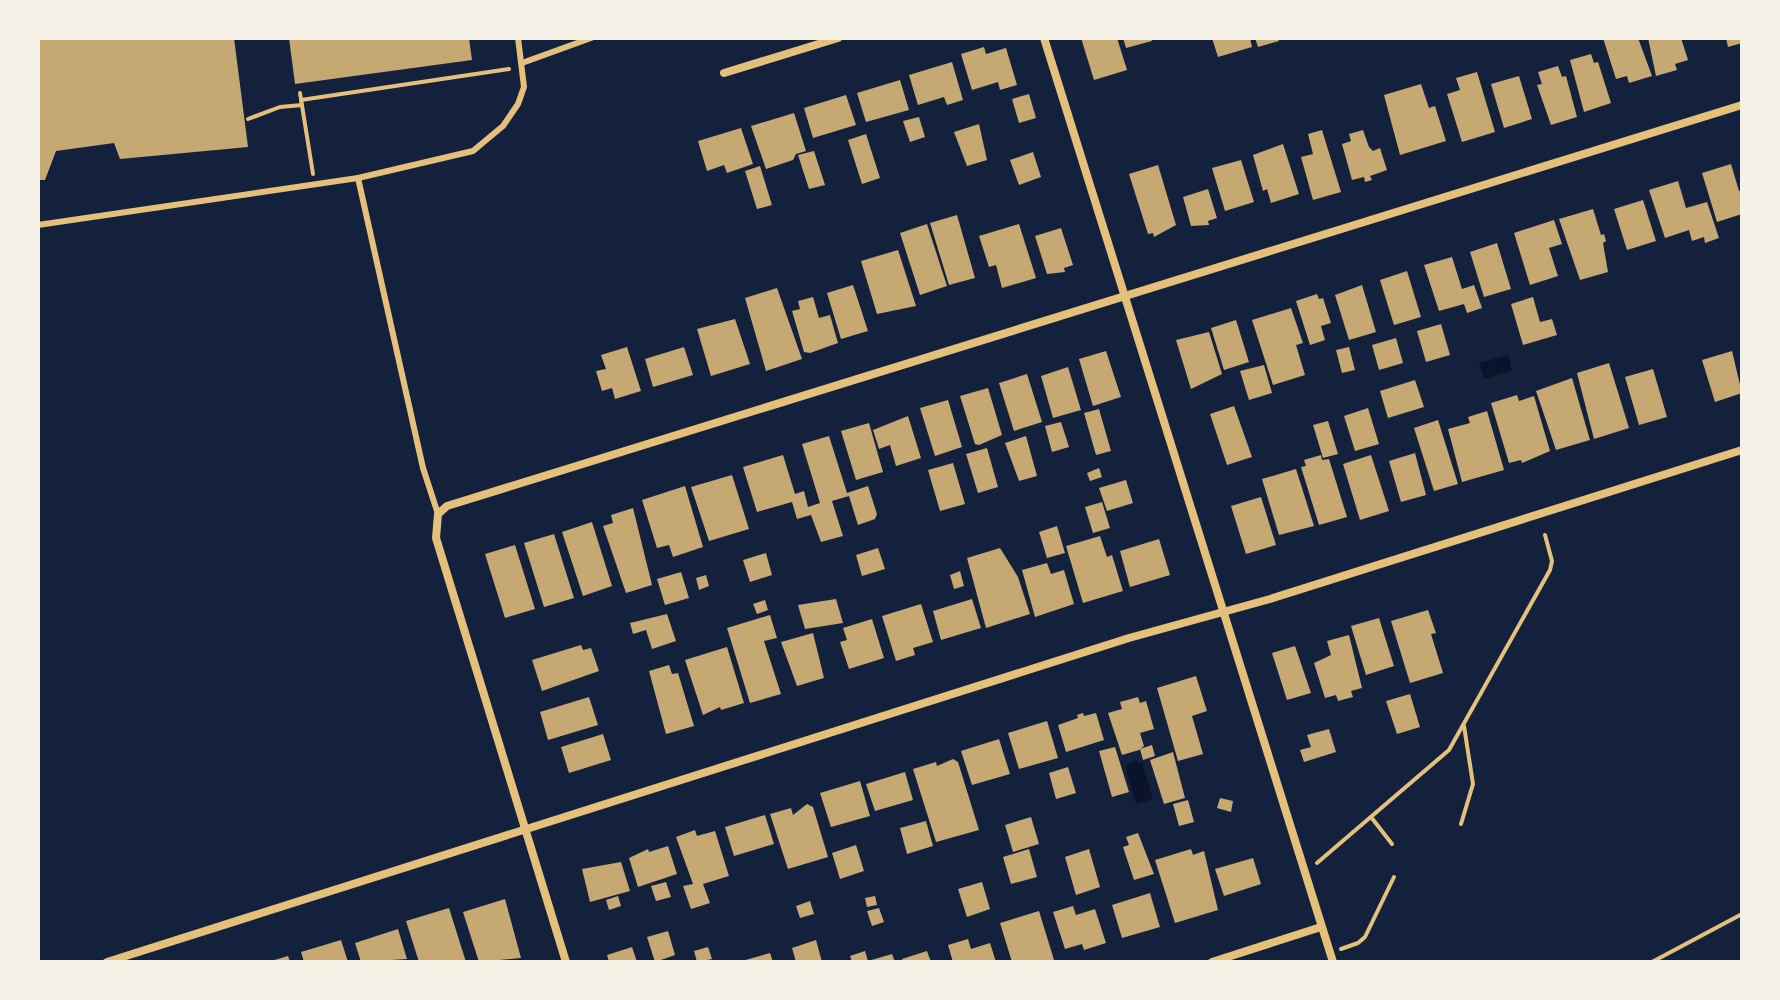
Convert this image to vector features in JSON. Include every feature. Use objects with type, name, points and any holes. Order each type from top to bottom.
[{"type":"street","points":[[724,73],[838,38]]},
{"type":"street","points":[[1044,38],[1332,957]]},
{"type":"street","points":[[566,962],[436,538],[438,514],[447,506],[1742,105]]},
{"type":"street","points":[[107,962],[1742,450]]},
{"type":"street","points":[[1212,962],[1321,927]]},
{"type":"lane","points":[[38,225],[358,178],[473,151],[503,126],[518,104],[524,87],[518,38]]},
{"type":"lane","points":[[522,65],[591,38]]},
{"type":"lane","points":[[358,178],[423,468],[438,514]]},
{"type":"path","points":[[248,119],[301,102],[522,65]]},
{"type":"path","points":[[300,93],[315,185]]},
{"type":"path","points":[[1306,873],[1449,750],[1550,570],[1552,561],[1545,535]]},
{"type":"path","points":[[1461,824],[1473,784],[1464,726]]},
{"type":"path","points":[[1371,817],[1392,844]]},
{"type":"path","points":[[1332,957],[1365,937],[1394,877]]},
{"type":"path","points":[[1652,962],[1742,914]]},
{"type":"water","points":[[1508,355],[1512,370],[1484,379],[1479,363]]},
{"type":"water","points":[[1136,759],[1138,763],[1142,762],[1153,799],[1136,804],[1125,767]]},
{"type":"building","points":[[38,38],[234,38],[248,147],[120,159],[114,143],[56,151],[45,180],[38,180]]},
{"type":"building","points":[[289,38],[469,38],[472,60],[295,84]]},
{"type":"building","points":[[1081,38],[1117,38],[1127,70],[1094,80]]},
{"type":"building","points":[[1123,38],[1151,38],[1152,41],[1126,48]]},
{"type":"building","points":[[1212,38],[1250,38],[1252,47],[1218,57]]},
{"type":"building","points":[[1255,38],[1278,38],[1279,41],[1258,47]]},
{"type":"building","points":[[1603,38],[1638,38],[1652,76],[1629,83],[1627,76],[1616,79]]},
{"type":"building","points":[[1648,38],[1681,38],[1688,60],[1675,64],[1677,70],[1656,76]]},
{"type":"building","points":[[1726,38],[1742,38],[1742,43],[1728,47]]},
{"type":"building","points":[[984,47],[986,54],[1006,48],[1017,85],[1000,90],[998,82],[972,90],[961,54]]},
{"type":"building","points":[[1591,54],[1594,63],[1598,62],[1611,103],[1584,112],[1570,60]]},
{"type":"building","points":[[952,62],[963,100],[947,105],[944,97],[918,105],[909,75]]},
{"type":"building","points":[[1558,66],[1562,77],[1566,76],[1577,117],[1551,125],[1537,85],[1542,84],[1538,72]]},
{"type":"building","points":[[1477,72],[1495,132],[1462,142],[1447,94],[1460,90],[1456,78]]},
{"type":"building","points":[[1519,76],[1532,119],[1504,128],[1491,84]]},
{"type":"building","points":[[900,80],[909,110],[866,122],[857,93]]},
{"type":"building","points":[[1421,84],[1429,108],[1435,106],[1446,141],[1400,155],[1384,95]]},
{"type":"building","points":[[1029,94],[1036,118],[1019,123],[1012,99]]},
{"type":"building","points":[[846,95],[856,125],[813,138],[804,108]]},
{"type":"building","points":[[794,113],[806,151],[796,154],[793,160],[766,169],[751,126]]},
{"type":"building","points":[[919,117],[925,137],[910,142],[903,121]]},
{"type":"building","points":[[979,124],[987,160],[967,166],[954,132]]},
{"type":"building","points":[[741,128],[753,164],[727,173],[724,165],[707,171],[698,141]]},
{"type":"building","points":[[1322,130],[1341,192],[1313,200],[1301,157],[1313,154],[1308,134]]},
{"type":"building","points":[[1363,130],[1369,147],[1373,151],[1380,148],[1387,170],[1370,176],[1372,180],[1365,182],[1364,177],[1352,180],[1342,144],[1351,141],[1349,134]]},
{"type":"building","points":[[866,134],[880,178],[862,184],[848,140]]},
{"type":"building","points":[[1283,144],[1299,194],[1271,203],[1267,189],[1263,191],[1253,155]]},
{"type":"building","points":[[814,151],[825,185],[809,189],[798,155]]},
{"type":"building","points":[[1033,152],[1041,177],[1019,185],[1010,160]]},
{"type":"building","points":[[1241,160],[1254,202],[1225,211],[1212,168]]},
{"type":"building","points":[[1731,164],[1739,191],[1742,190],[1742,214],[1717,222],[1702,173]]},
{"type":"building","points":[[1158,165],[1176,225],[1154,237],[1153,233],[1148,234],[1129,174]]},
{"type":"building","points":[[760,166],[772,205],[757,209],[745,171]]},
{"type":"building","points":[[1678,181],[1686,208],[1707,202],[1719,238],[1705,243],[1704,237],[1692,241],[1689,230],[1665,238],[1649,190]]},
{"type":"building","points":[[1208,189],[1217,218],[1208,221],[1209,225],[1191,226],[1183,197]]},
{"type":"building","points":[[1643,200],[1656,241],[1627,250],[1614,209]]},
{"type":"building","points":[[1593,209],[1606,241],[1603,243],[1608,272],[1580,280],[1559,219]]},
{"type":"building","points":[[957,215],[975,278],[949,285],[930,223]]},
{"type":"building","points":[[1554,220],[1562,244],[1549,248],[1558,276],[1530,285],[1514,233]]},
{"type":"building","points":[[927,224],[947,286],[920,295],[900,233]]},
{"type":"building","points":[[1019,224],[1036,278],[1002,288],[996,265],[989,267],[979,236]]},
{"type":"building","points":[[1061,228],[1073,265],[1064,268],[1065,272],[1047,274],[1035,236]]},
{"type":"building","points":[[1497,243],[1511,289],[1484,297],[1470,252]]},
{"type":"building","points":[[898,250],[916,306],[877,314],[861,261]]},
{"type":"building","points":[[1452,257],[1462,289],[1474,285],[1482,308],[1467,313],[1464,304],[1439,311],[1424,265]]},
{"type":"building","points":[[1407,271],[1421,317],[1394,325],[1380,280]]},
{"type":"building","points":[[853,285],[868,331],[841,339],[827,293]]},
{"type":"building","points":[[1362,285],[1376,332],[1349,340],[1335,295]]},
{"type":"building","points":[[777,288],[802,359],[766,371],[745,298]]},
{"type":"building","points":[[1317,294],[1319,299],[1323,298],[1331,323],[1321,326],[1325,340],[1310,345],[1296,301]]},
{"type":"building","points":[[813,297],[819,318],[830,315],[838,343],[810,353],[804,352],[792,311],[800,309],[798,301]]},
{"type":"building","points":[[1533,297],[1540,322],[1552,319],[1557,335],[1523,345],[1511,304]]},
{"type":"building","points":[[1291,308],[1303,343],[1296,345],[1305,375],[1273,385],[1252,320]]},
{"type":"building","points":[[735,319],[750,364],[711,376],[697,329]]},
{"type":"building","points":[[1236,320],[1249,362],[1224,370],[1211,328]]},
{"type":"building","points":[[1441,324],[1450,355],[1426,362],[1417,331]]},
{"type":"building","points":[[1209,332],[1222,374],[1191,389],[1176,340]]},
{"type":"building","points":[[1396,338],[1403,363],[1379,370],[1372,345]]},
{"type":"building","points":[[627,347],[641,391],[615,399],[612,388],[602,391],[596,371],[606,369],[601,355]]},
{"type":"building","points":[[684,347],[693,375],[653,387],[645,359]]},
{"type":"building","points":[[1349,347],[1355,370],[1342,373],[1336,350]]},
{"type":"building","points":[[1106,351],[1121,397],[1093,406],[1079,359]]},
{"type":"building","points":[[1732,351],[1742,393],[1715,402],[1702,360]]},
{"type":"building","points":[[1609,363],[1629,428],[1594,439],[1577,373]]},
{"type":"building","points":[[1264,365],[1272,393],[1249,400],[1240,371]]},
{"type":"building","points":[[1068,367],[1081,410],[1053,418],[1041,376]]},
{"type":"building","points":[[1653,369],[1667,417],[1639,425],[1625,377]]},
{"type":"building","points":[[1027,374],[1042,422],[1014,431],[999,383]]},
{"type":"building","points":[[1572,378],[1590,440],[1556,450],[1536,391]]},
{"type":"building","points":[[1415,380],[1424,407],[1388,418],[1380,391]]},
{"type":"building","points":[[988,388],[1002,435],[979,445],[975,444],[960,396]]},
{"type":"building","points":[[1517,395],[1519,401],[1534,396],[1550,451],[1522,463],[1521,460],[1509,463],[1491,403]]},
{"type":"building","points":[[948,400],[962,447],[935,456],[920,408]]},
{"type":"building","points":[[1234,406],[1252,457],[1227,465],[1210,414]]},
{"type":"building","points":[[1368,408],[1379,444],[1355,451],[1344,416]]},
{"type":"building","points":[[1099,409],[1111,451],[1096,455],[1084,413]]},
{"type":"building","points":[[1487,411],[1504,470],[1462,482],[1448,429],[1470,423],[1468,417]]},
{"type":"building","points":[[908,416],[921,458],[896,466],[890,445],[879,449],[873,430]]},
{"type":"building","points":[[1438,420],[1458,484],[1434,491],[1414,428]]},
{"type":"building","points":[[1328,421],[1338,454],[1323,458],[1313,425]]},
{"type":"building","points":[[1061,422],[1069,447],[1052,452],[1045,426]]},
{"type":"building","points":[[869,423],[883,472],[856,480],[841,431]]},
{"type":"building","points":[[829,436],[847,493],[868,486],[877,514],[875,519],[858,525],[849,496],[832,501],[843,536],[821,542],[811,515],[797,519],[792,502],[757,512],[743,467],[783,455],[795,494],[804,491],[808,507],[820,503],[802,444]]},
{"type":"building","points":[[1026,436],[1037,476],[1019,481],[1005,443]]},
{"type":"building","points":[[987,448],[998,487],[978,493],[966,454]]},
{"type":"building","points":[[1415,453],[1426,495],[1401,502],[1389,461]]},
{"type":"building","points":[[1321,455],[1322,460],[1329,459],[1347,517],[1319,525],[1301,467],[1306,466],[1304,460]]},
{"type":"building","points":[[1371,455],[1389,511],[1360,520],[1343,464]]},
{"type":"building","points":[[953,463],[965,504],[940,511],[928,470]]},
{"type":"building","points":[[1099,468],[1102,477],[1090,481],[1087,473]]},
{"type":"building","points":[[1296,469],[1314,526],[1279,535],[1262,479]]},
{"type":"building","points":[[732,475],[749,529],[709,541],[691,487]]},
{"type":"building","points":[[1126,480],[1133,503],[1107,511],[1099,488]]},
{"type":"building","points":[[685,486],[703,547],[673,557],[669,545],[657,548],[642,500]]},
{"type":"building","points":[[1261,497],[1276,545],[1246,554],[1231,506]]},
{"type":"building","points":[[1102,502],[1110,528],[1093,533],[1085,507]]},
{"type":"building","points":[[633,508],[652,585],[626,593],[603,526],[613,523],[611,515]]},
{"type":"building","points":[[592,522],[612,586],[583,596],[562,532]]},
{"type":"building","points":[[1057,526],[1065,553],[1047,558],[1039,532]]},
{"type":"building","points":[[554,534],[574,598],[544,607],[524,543]]},
{"type":"building","points":[[1100,536],[1107,557],[1112,555],[1123,591],[1083,603],[1066,546]]},
{"type":"building","points":[[1159,539],[1170,575],[1130,587],[1120,551]]},
{"type":"building","points":[[515,545],[535,609],[505,618],[485,554]]},
{"type":"building","points":[[878,548],[885,569],[862,576],[856,555]]},
{"type":"building","points":[[1000,548],[1018,577],[1030,614],[986,628],[967,558]]},
{"type":"building","points":[[766,553],[772,575],[750,582],[743,560]]},
{"type":"building","points":[[1047,563],[1051,574],[1064,570],[1074,604],[1035,617],[1022,570]]},
{"type":"building","points":[[960,571],[964,586],[954,589],[950,575]]},
{"type":"building","points":[[681,572],[689,598],[665,605],[657,579]]},
{"type":"building","points":[[706,575],[709,586],[699,590],[696,578]]},
{"type":"building","points":[[836,599],[843,623],[805,629],[798,605]]},
{"type":"building","points":[[972,599],[981,628],[941,640],[933,611]]},
{"type":"building","points":[[765,600],[768,610],[757,614],[753,604]]},
{"type":"building","points":[[921,604],[933,642],[913,648],[915,655],[896,661],[882,616]]},
{"type":"building","points":[[1428,610],[1436,633],[1431,634],[1443,673],[1410,683],[1391,621]]},
{"type":"building","points":[[667,614],[676,641],[652,649],[646,630],[633,634],[630,623]]},
{"type":"building","points":[[770,615],[777,638],[764,641],[781,694],[750,703],[727,628]]},
{"type":"building","points":[[1379,618],[1394,666],[1366,675],[1351,626]]},
{"type":"building","points":[[872,619],[884,658],[849,669],[840,642],[847,640],[843,628]]},
{"type":"building","points":[[813,633],[824,678],[797,686],[781,642]]},
{"type":"building","points":[[1349,635],[1362,688],[1351,691],[1353,697],[1338,701],[1336,695],[1325,698],[1314,663],[1331,655],[1327,641]]},
{"type":"building","points":[[581,645],[583,650],[591,648],[599,671],[542,691],[532,660]]},
{"type":"building","points":[[1295,646],[1311,693],[1287,700],[1272,653]]},
{"type":"building","points":[[727,647],[744,703],[721,710],[720,707],[703,715],[685,660]]},
{"type":"building","points":[[669,665],[672,674],[678,673],[694,726],[666,734],[649,671]]},
{"type":"building","points":[[1196,676],[1207,711],[1192,716],[1203,754],[1178,761],[1157,688]]},
{"type":"building","points":[[1410,694],[1420,727],[1397,734],[1386,701]]},
{"type":"building","points":[[589,697],[598,725],[548,740],[540,712]]},
{"type":"building","points":[[1138,697],[1140,703],[1146,701],[1154,729],[1140,733],[1144,746],[1122,755],[1108,713],[1122,709],[1120,702]]},
{"type":"building","points":[[1083,713],[1084,716],[1096,713],[1104,740],[1066,752],[1058,725]]},
{"type":"building","points":[[1047,721],[1058,758],[1019,769],[1008,733]]},
{"type":"building","points":[[1329,729],[1336,752],[1304,762],[1300,750],[1311,747],[1307,735]]},
{"type":"building","points":[[603,734],[611,760],[569,773],[561,747]]},
{"type":"building","points":[[999,739],[1010,774],[972,785],[961,751]]},
{"type":"building","points":[[1152,745],[1155,756],[1143,760],[1140,749]]},
{"type":"building","points":[[1115,747],[1129,792],[1112,797],[1099,751]]},
{"type":"building","points":[[1173,752],[1185,798],[1164,804],[1150,760]]},
{"type":"building","points":[[953,759],[958,762],[979,830],[936,842],[913,769],[936,762],[937,766]]},
{"type":"building","points":[[1068,767],[1076,793],[1056,799],[1049,773]]},
{"type":"building","points":[[905,772],[913,800],[875,811],[866,784]]},
{"type":"building","points":[[860,781],[870,816],[831,827],[820,793]]},
{"type":"building","points":[[1220,798],[1233,801],[1231,812],[1217,808]]},
{"type":"building","points":[[1188,800],[1194,822],[1179,826],[1173,804]]},
{"type":"building","points":[[807,804],[813,807],[828,857],[788,869],[770,814],[791,808],[793,815]]},
{"type":"building","points":[[765,815],[774,844],[734,856],[725,827]]},
{"type":"building","points":[[1031,817],[1039,844],[1013,852],[1005,825]]},
{"type":"building","points":[[926,821],[933,846],[907,854],[900,828]]},
{"type":"building","points":[[695,830],[697,836],[715,831],[729,876],[703,884],[710,903],[691,909],[683,886],[693,884],[676,837]]},
{"type":"building","points":[[1138,833],[1154,874],[1134,880],[1123,847],[1129,845],[1126,837]]},
{"type":"building","points":[[856,845],[864,871],[840,879],[832,853]]},
{"type":"building","points":[[668,846],[677,874],[638,887],[629,858],[648,849],[649,852]]},
{"type":"building","points":[[1029,849],[1037,877],[1011,884],[1003,857]]},
{"type":"building","points":[[1089,849],[1100,887],[1076,895],[1065,857]]},
{"type":"building","points":[[1191,849],[1193,855],[1204,851],[1218,910],[1175,923],[1155,860]]},
{"type":"building","points":[[1253,858],[1261,884],[1224,896],[1215,869]]},
{"type":"building","points":[[621,862],[630,891],[590,902],[582,869]]},
{"type":"building","points":[[666,882],[671,897],[656,901],[651,886]]},
{"type":"building","points":[[982,882],[990,909],[967,917],[958,889]]},
{"type":"building","points":[[1150,893],[1160,927],[1122,938],[1112,905]]},
{"type":"building","points":[[618,896],[621,906],[609,910],[606,900]]},
{"type":"building","points":[[875,896],[877,905],[867,907],[865,898]]},
{"type":"building","points":[[505,899],[521,958],[479,962],[463,912]]},
{"type":"building","points":[[810,901],[814,914],[800,918],[796,906]]},
{"type":"building","points":[[1073,906],[1076,915],[1095,909],[1106,943],[1084,950],[1082,944],[1065,949],[1053,912]]},
{"type":"building","points":[[449,908],[466,962],[419,962],[406,921]]},
{"type":"building","points":[[879,908],[884,922],[872,926],[867,911]]},
{"type":"building","points":[[1039,911],[1054,960],[1012,962],[1000,923]]},
{"type":"building","points":[[398,929],[407,959],[361,962],[355,943]]},
{"type":"building","points":[[668,931],[675,955],[655,962],[647,937]]},
{"type":"building","points":[[968,939],[971,949],[990,943],[996,962],[953,962],[948,945]]},
{"type":"building","points":[[341,940],[348,962],[304,962],[301,952]]},
{"type":"building","points":[[816,940],[822,962],[796,962],[792,948]]},
{"type":"building","points":[[632,947],[637,962],[609,962],[607,955]]},
{"type":"building","points":[[708,947],[712,959],[697,962],[694,951]]},
{"type":"building","points":[[865,951],[868,961],[892,954],[895,962],[852,962],[850,956]]},
{"type":"building","points":[[927,951],[931,962],[903,962],[902,959]]},
{"type":"building","points":[[770,953],[773,962],[742,961]]},
{"type":"building","points":[[288,956],[290,962],[271,962],[271,961]]}]
